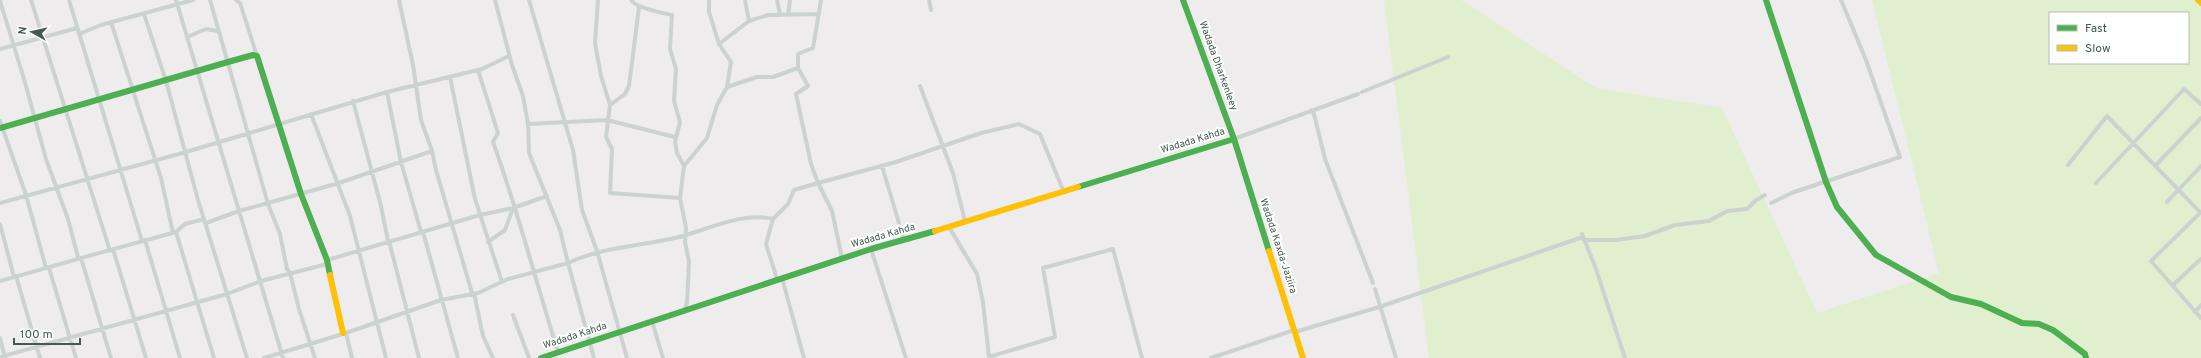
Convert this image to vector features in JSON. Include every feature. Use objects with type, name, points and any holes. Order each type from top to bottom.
[{"type":"street","points":[[31,0],[146,358]]},
{"type":"street","points":[[69,0],[180,358]]},
{"type":"street","points":[[79,34],[177,2],[193,0]]},
{"type":"street","points":[[210,0],[247,134],[268,204],[280,234],[287,269],[290,273],[315,358]]},
{"type":"street","points":[[236,0],[240,3],[280,124],[301,194],[327,262],[334,284],[352,358]]},
{"type":"street","points":[[399,0],[416,85],[421,120],[432,151],[436,170],[473,293],[483,336],[493,358]]},
{"type":"street","points":[[495,0],[509,56],[523,96],[528,124],[530,154],[560,230],[594,358]]},
{"type":"street","points":[[529,0],[573,150],[582,210],[597,251],[621,332],[627,358]]},
{"type":"street","points":[[598,0],[596,55],[610,105],[606,137],[612,149],[610,193],[680,198]]},
{"type":"street","points":[[631,0],[639,7],[649,8],[672,15],[670,48],[676,69],[674,101],[680,122],[678,134],[675,137],[677,153],[684,166]]},
{"type":"street","points":[[683,312],[687,303],[689,261],[680,198],[684,166],[707,138],[717,105],[727,87],[731,62],[719,44],[709,12],[709,0]]},
{"type":"street","points":[[745,0],[749,22]]},
{"type":"street","points":[[777,0],[780,15]]},
{"type":"street","points":[[788,15],[790,0]]},
{"type":"street","points":[[821,0],[813,48],[798,54],[798,68],[808,86],[796,94],[811,164],[818,183],[832,210],[842,258]]},
{"type":"street","points":[[929,0],[931,10]]},
{"type":"street","name":"Wadada Dharkenleey","points":[[1183,0],[1234,139]]},
{"type":"street","points":[[1766,0],[1826,182],[1837,207],[1876,255],[1918,277],[1951,298],[1981,304],[2022,323],[2039,324],[2053,330],[2085,354],[2086,358]]},
{"type":"street","points":[[1772,203],[1794,192],[1900,157],[1866,60],[1841,0]]},
{"type":"street","points":[[0,1],[46,159],[80,257],[111,358]]},
{"type":"street","points":[[177,2],[196,71],[261,281],[283,358]]},
{"type":"street","points":[[610,105],[625,94],[629,86],[639,7]]},
{"type":"street","points":[[144,14],[166,81],[205,221],[247,358]]},
{"type":"street","points":[[719,44],[749,22],[768,15],[819,14]]},
{"type":"street","points":[[112,22],[168,200],[174,232],[198,302],[214,358]]},
{"type":"street","points":[[0,49],[77,28]]},
{"type":"street","points":[[187,37],[206,30],[218,31]]},
{"type":"street","points":[[1,128],[228,62],[253,55],[258,56]]},
{"type":"street","points":[[0,203],[186,152],[217,141],[247,134],[387,92],[478,70],[509,56]]},
{"type":"street","points":[[1234,139],[1360,93],[1448,57]]},
{"type":"street","points":[[727,87],[757,77],[773,77],[798,68]]},
{"type":"street","points":[[478,70],[498,133],[493,142],[506,177],[513,208],[525,237],[533,273],[556,355]]},
{"type":"street","points":[[450,77],[464,150],[480,215],[502,282]]},
{"type":"street","points":[[920,86],[953,173],[966,221]]},
{"type":"street","points":[[2096,183],[2184,89],[2201,104]]},
{"type":"street","points":[[387,92],[401,162],[458,358]]},
{"type":"street","points":[[353,102],[419,358]]},
{"type":"street","points":[[1311,110],[1314,114],[1325,159],[1373,283]]},
{"type":"street","points":[[311,114],[327,157],[339,183],[359,250],[386,358]]},
{"type":"street","points":[[2068,165],[2107,116],[2201,213],[2151,260],[2201,318]]},
{"type":"street","points":[[2155,166],[2201,118]]},
{"type":"street","points":[[0,120],[1,128],[26,195],[76,358]]},
{"type":"street","points":[[528,124],[607,120],[675,137]]},
{"type":"street","points":[[804,358],[780,278],[766,244],[773,219],[788,204],[794,190],[882,166],[981,133],[1019,124],[1040,134],[1063,190]]},
{"type":"street","name":"Wadada Kahda","points":[[541,358],[556,355],[590,342],[871,248],[949,227],[1063,190],[1234,139]]},
{"type":"street","name":"Wadada Kaxda-Jaziira","points":[[1234,139],[1303,358]]},
{"type":"street","points":[[0,280],[174,232],[185,224],[205,221],[239,210],[268,204],[339,183],[432,151]]},
{"type":"street","points":[[882,166],[904,240]]},
{"type":"street","points":[[2167,202],[2201,166]]},
{"type":"street","points":[[1211,358],[1295,331],[1379,307],[1580,238],[1585,240],[1616,240],[1645,236],[1675,225],[1709,221],[1727,211],[1747,209],[1756,200],[1765,195]]},
{"type":"street","points":[[0,338],[3,357],[134,318],[227,294],[261,281],[327,262],[388,241],[480,215],[513,208],[547,196]]},
{"type":"street","points":[[488,242],[505,230],[513,208]]},
{"type":"street","points":[[264,358],[345,333],[441,300],[473,293],[502,282],[568,263],[597,251],[686,235],[744,218],[764,216],[773,219]]},
{"type":"street","points":[[0,224],[40,358]]},
{"type":"street","points":[[949,227],[977,274],[983,302],[989,357],[1055,337],[1043,268],[1113,249],[1142,358]]},
{"type":"street","points":[[1582,234],[1625,358]]},
{"type":"street","points":[[871,248],[900,344],[906,358]]},
{"type":"street","points":[[2173,286],[2201,259]]},
{"type":"street","points":[[1375,289],[1379,307],[1396,358]]},
{"type":"street","points":[[2195,312],[2201,305]]},
{"type":"street","points":[[513,315],[529,358]]},
{"type":"street","points":[[652,321],[663,358]]},
{"type":"green space","points":[[1384,0],[1461,0],[1596,88],[1722,108],[1817,313],[1939,273],[1872,0],[2201,0],[2201,358],[1429,358]]},
{"type":"traffic: fast","points":[[1183,0],[1234,139],[1269,251]]},
{"type":"traffic: fast","points":[[1766,0],[1826,182],[1837,207],[1876,255],[1951,297],[1981,304],[2022,323],[2039,324],[2053,330],[2085,354],[2086,358]]},
{"type":"traffic: fast","points":[[0,128],[228,62],[253,55],[257,56],[301,194],[327,260],[330,275]]},
{"type":"traffic: fast","points":[[1078,187],[1234,139]]},
{"type":"traffic: fast","points":[[541,358],[871,249],[935,231]]},
{"type":"traffic: slow","points":[[2198,0],[2201,3]]},
{"type":"traffic: slow","points":[[935,231],[1078,187]]},
{"type":"traffic: slow","points":[[1269,251],[1303,358]]},
{"type":"traffic: slow","points":[[330,275],[343,333]]}]
